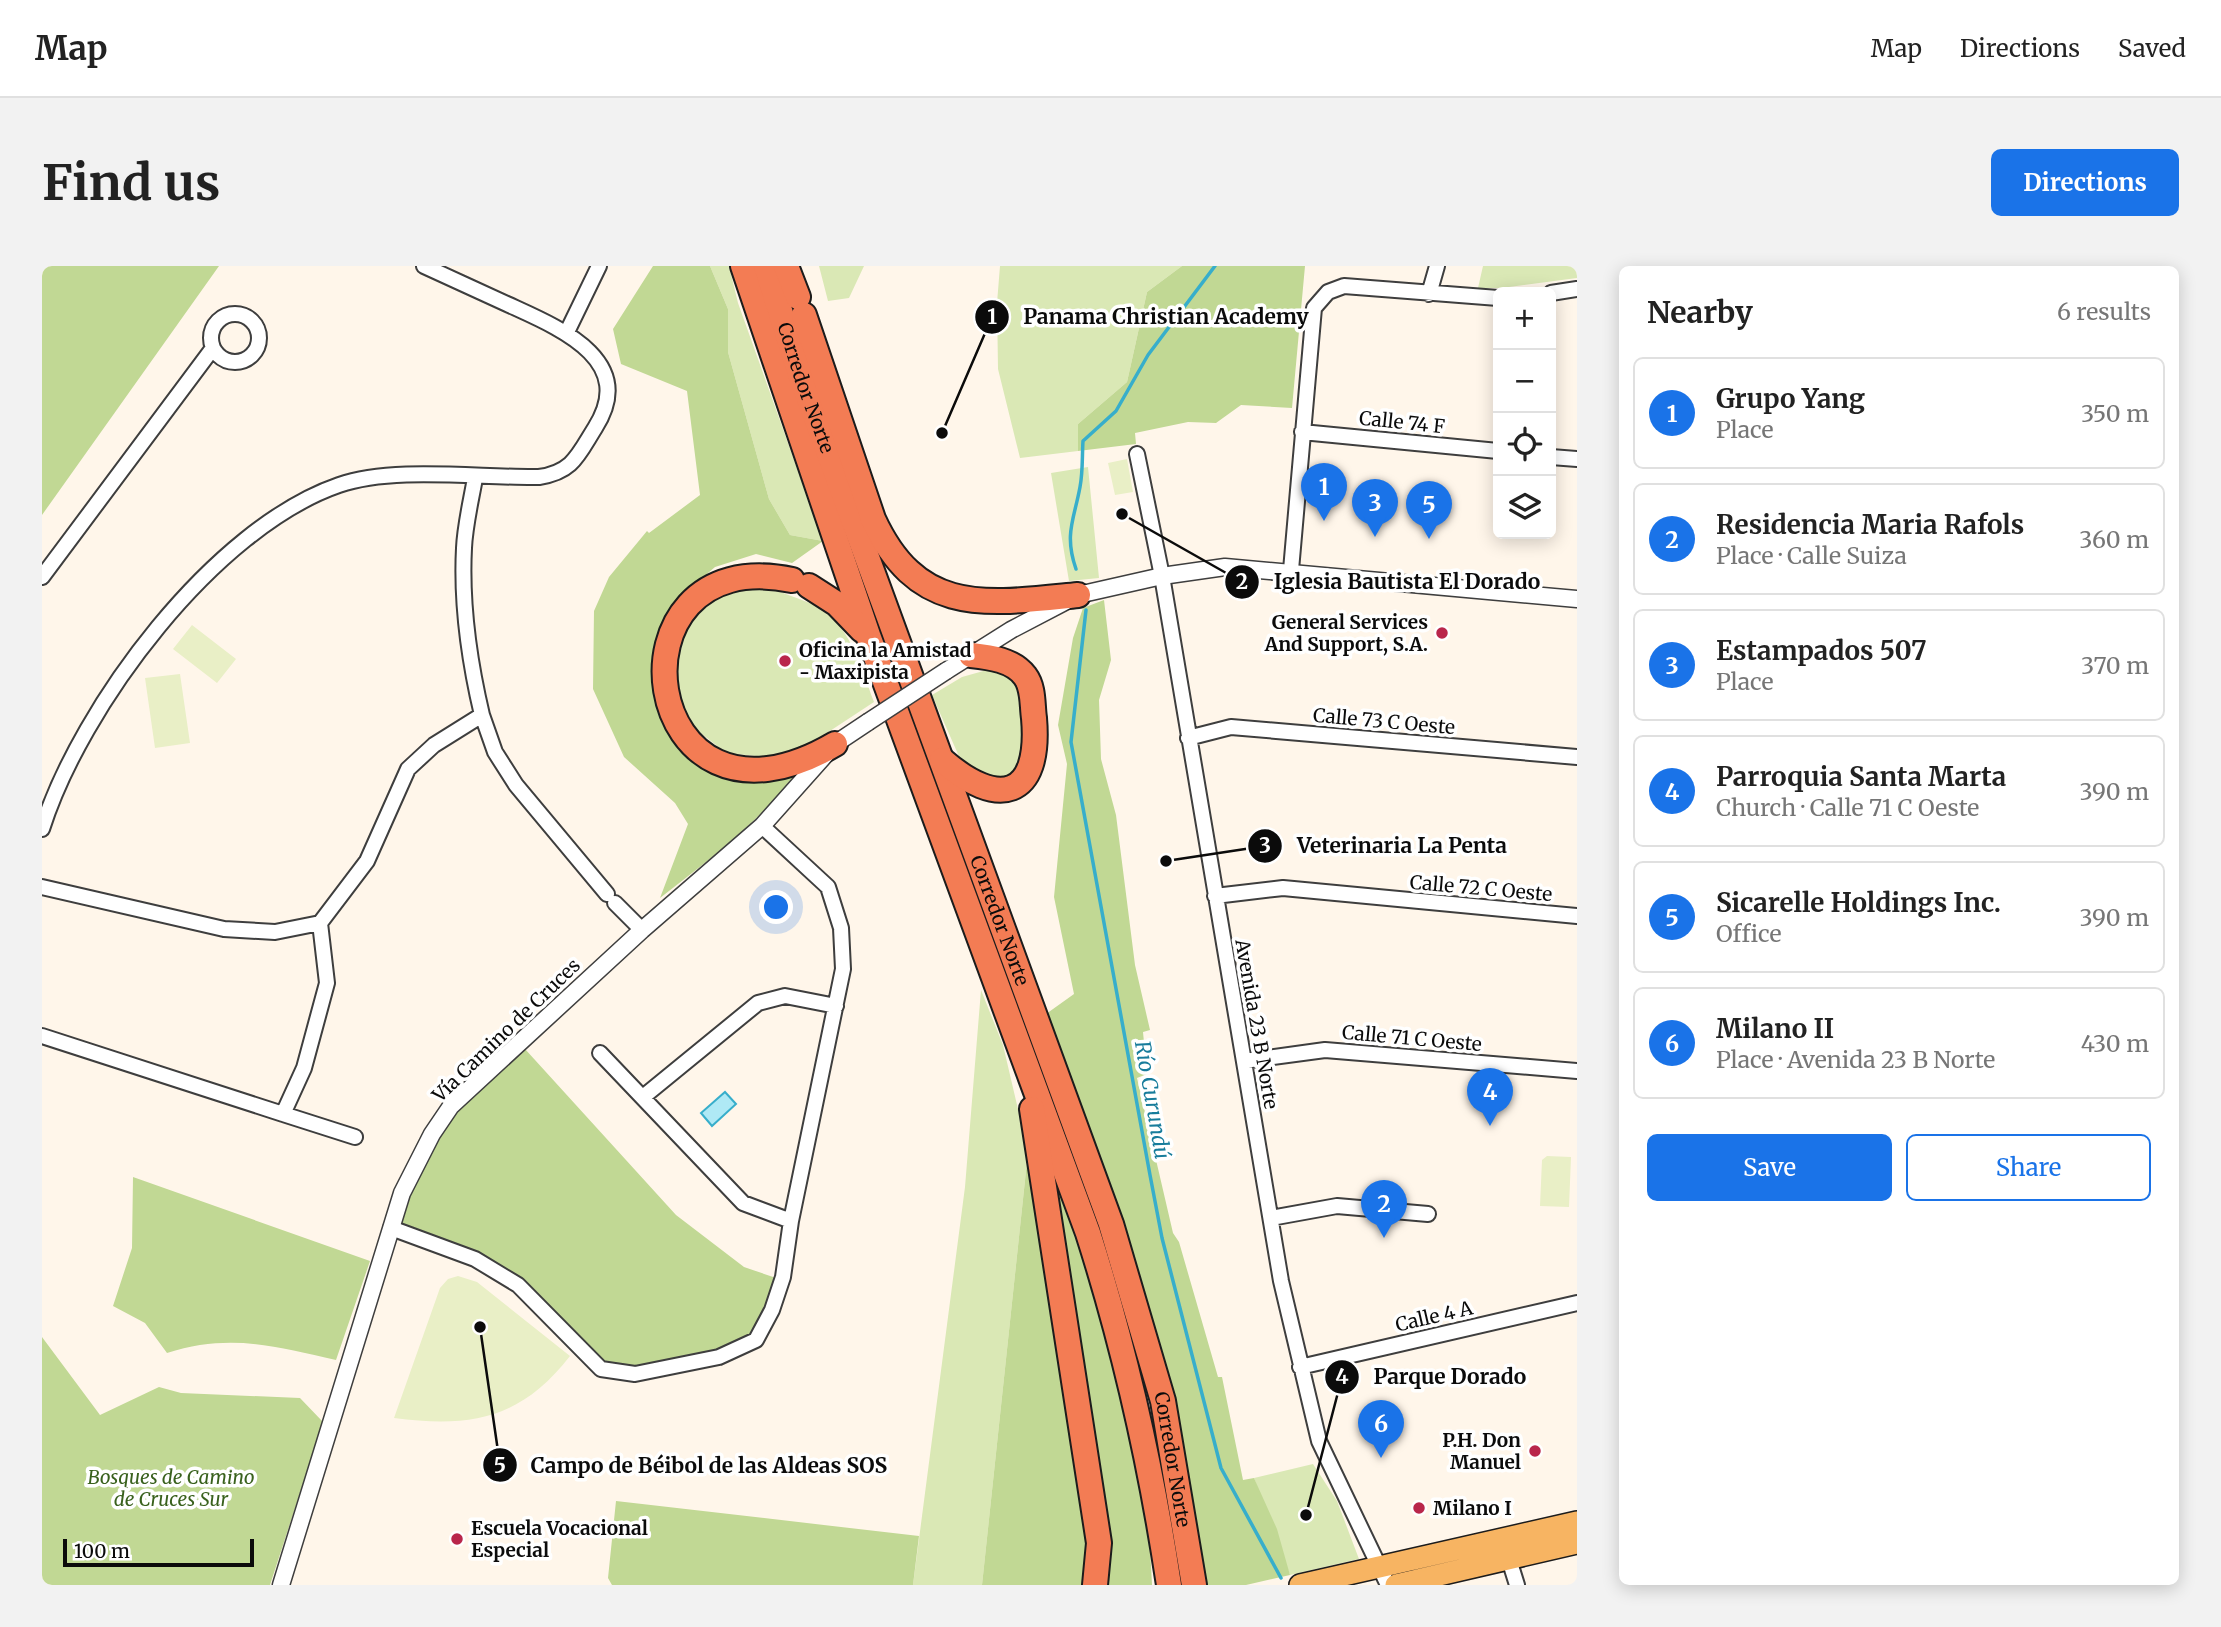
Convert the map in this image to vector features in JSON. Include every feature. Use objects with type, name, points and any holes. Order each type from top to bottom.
[{"type":"highway","name":"Corredor Norte","points":[[743,266],[869,638],[1023,1053],[1115,1320],[1155,1492],[1169,1585]]},
{"type":"highway","name":"Corredor Norte","points":[[766,266],[801,377],[1106,1211],[1139,1311],[1163,1401],[1194,1585]]},
{"type":"highway","points":[[786,266],[873,519],[886,547],[912,577],[936,590],[984,602],[1078,595]]},
{"type":"highway","points":[[835,744],[806,761],[781,769],[746,771],[723,765],[700,751],[683,733],[670,712],[665,690],[665,650],[685,610],[700,595],[735,578],[755,575],[801,583],[837,604],[869,638]]},
{"type":"highway","points":[[942,760],[973,785],[998,790],[1012,788],[1023,780],[1035,758],[1031,691],[1024,675],[1005,662],[971,655]]},
{"type":"highway","points":[[1023,1053],[1099,1543],[1095,1585]]},
{"type":"main road","points":[[1300,1585],[1385,1575],[1504,1538],[1577,1522]]},
{"type":"main road","points":[[1396,1585],[1577,1544]]},
{"type":"street","points":[[42,829],[45,805],[77,748],[112,689],[164,621],[243,541],[288,510],[338,485],[371,477],[405,475],[475,478],[559,474],[572,464],[607,410],[609,394],[598,361],[567,332],[424,266]]},
{"type":"street","points":[[567,332],[599,266]]},
{"type":"street","points":[[1429,294],[1437,266]]},
{"type":"street","points":[[1291,570],[1314,308],[1328,292],[1345,286],[1493,298]]},
{"type":"street","points":[[1556,292],[1577,289]]},
{"type":"street","points":[[42,577],[213,348]]},
{"type":"street","name":"Calle 74 F","points":[[1302,432],[1493,451]]},
{"type":"street","name":"Avenida 23 B Norte","points":[[1137,454],[1162,576],[1271,1219],[1300,1367],[1319,1441],[1385,1575]]},
{"type":"street","points":[[1556,457],[1577,459]]},
{"type":"street","points":[[475,478],[464,546],[464,607],[471,669],[482,715],[495,752],[516,785],[611,898],[642,930]]},
{"type":"street","name":"Vía Camino de Cruces","points":[[281,1585],[391,1228],[417,1161],[452,1106],[642,930],[762,826],[835,744],[971,655],[1078,595],[1162,576],[1225,567],[1291,570],[1577,599]]},
{"type":"street","points":[[42,887],[225,929],[275,932],[320,923],[367,861],[408,769],[434,745],[482,715]]},
{"type":"street","name":"Calle 73 C Oeste","points":[[1188,738],[1231,727],[1577,757]]},
{"type":"street","points":[[391,1228],[475,1259],[518,1285],[601,1369],[635,1374],[719,1357],[755,1340],[772,1310],[783,1278],[791,1221],[842,969],[841,928],[828,887],[762,826]]},
{"type":"street","name":"Calle 72 C Oeste","points":[[1215,896],[1283,888],[1577,916]]},
{"type":"street","points":[[282,1114],[304,1068],[327,983],[320,923]]},
{"type":"street","points":[[643,1097],[758,1003],[785,996],[836,1006]]},
{"type":"street","points":[[42,1036],[355,1137]]},
{"type":"street","name":"Calle 71 C Oeste","points":[[1244,1061],[1325,1050],[1577,1071]]},
{"type":"street","points":[[600,1053],[743,1203],[791,1221]]},
{"type":"street","points":[[1271,1219],[1337,1206],[1429,1214]]},
{"type":"street","name":"Calle 4 A","points":[[1300,1367],[1577,1303]]},
{"type":"street","points":[[1504,1538],[1517,1585]]},
{"type":"green space","points":[[42,266],[219,266],[42,515]]},
{"type":"green space","points":[[653,266],[710,266],[728,309],[728,352],[769,499],[790,535],[823,541],[792,563],[756,554],[715,567],[685,593],[665,622],[658,659],[662,695],[716,765],[801,767],[753,821],[660,898],[688,824],[675,803],[624,757],[593,689],[594,611],[609,577],[647,531],[649,533],[700,495],[687,391],[621,364],[613,329]]},
{"type":"green space","points":[[710,266],[729,266],[738,303],[823,541],[790,535],[769,499],[728,352],[728,309]]},
{"type":"green space","points":[[819,266],[864,266],[849,298],[828,301]]},
{"type":"green space","points":[[1000,266],[1182,266],[1147,292],[1127,382],[1078,424],[1078,451],[1020,458],[998,369],[997,303]]},
{"type":"green space","points":[[1182,266],[1305,266],[1292,408],[1241,405],[1216,423],[1188,422],[1135,433],[1136,444],[1078,451],[1078,424],[1127,382],[1147,292]]},
{"type":"green space","points":[[1483,266],[1577,266],[1577,278],[1478,288]]},
{"type":"green space","points":[[1127,459],[1133,492],[1115,495],[1108,463]]},
{"type":"green space","points":[[1088,467],[1099,578],[1069,581],[1051,473]]},
{"type":"green space","points":[[768,586],[814,605],[837,623],[853,647],[874,702],[801,750],[776,758],[726,753],[693,727],[678,701],[674,663],[689,620],[718,594]]},
{"type":"green space","points":[[1104,600],[1111,660],[1099,700],[1101,759],[1116,815],[1135,965],[1150,1030],[1143,1032],[1147,1074],[1137,1078],[1173,1233],[1179,1242],[1218,1377],[1222,1377],[1243,1480],[1254,1478],[1277,1529],[1290,1575],[1246,1585],[1205,1585],[1181,1438],[1145,1294],[1098,1153],[1046,1014],[1074,994],[1054,897],[1067,764],[1058,725],[1073,638],[1083,608]]},
{"type":"green space","points":[[192,625],[236,659],[217,683],[173,649]]},
{"type":"green space","points":[[987,670],[1013,677],[1026,709],[1019,771],[998,782],[961,761],[932,695],[962,677]]},
{"type":"green space","points":[[180,674],[190,743],[155,748],[145,678]]},
{"type":"green space","points":[[981,990],[1003,1045],[1028,1152],[982,1585],[913,1585],[965,1187]]},
{"type":"green space","points":[[525,1049],[676,1215],[744,1267],[779,1279],[753,1338],[719,1354],[635,1371],[603,1366],[521,1282],[396,1226],[421,1164],[456,1110]]},
{"type":"green space","points":[[1028,1152],[1090,1538],[1085,1585],[982,1585]]},
{"type":"green space","points":[[1547,1156],[1571,1157],[1569,1207],[1540,1206],[1542,1160]]},
{"type":"green space","points":[[1049,1157],[1085,1259],[1117,1367],[1141,1477],[1152,1585],[1104,1585]]},
{"type":"green space","points":[[133,1177],[370,1261],[336,1360],[272,1346],[232,1343],[190,1347],[167,1353],[145,1323],[113,1306],[132,1248]]},
{"type":"green space","points":[[458,1276],[477,1282],[570,1356],[533,1394],[492,1414],[447,1421],[394,1418],[440,1288],[448,1279]]},
{"type":"green space","name":"Bosques de Camino de Cruces Sur","points":[[42,1337],[100,1415],[159,1387],[181,1393],[300,1398],[323,1422],[270,1585],[42,1585]]},
{"type":"green space","points":[[1313,1464],[1337,1501],[1359,1559],[1290,1575],[1254,1478]]},
{"type":"green space","points":[[616,1501],[919,1536],[913,1585],[612,1585],[608,1578]]},
{"type":"water","points":[[725,1092],[736,1104],[712,1126],[701,1113]]},
{"type":"waterway","name":"Río Curundú","points":[[1076,569],[1070,536],[1081,481],[1083,441],[1116,411],[1148,355],[1215,266]]},
{"type":"waterway","name":"Río Curundú","points":[[1086,610],[1071,742],[1162,1238],[1221,1468],[1281,1578]]},
{"type":"place","name":"Panama Christian Academy","points":[[942,433]]},
{"type":"place","name":"Iglesia Bautista El Dorado","points":[[1122,514]]},
{"type":"place","name":"Grupo Yang","points":[[1324,521]]},
{"type":"place","name":"Estampados 507","points":[[1375,537]]},
{"type":"place","name":"Sicarelle Holdings Inc.","points":[[1429,539]]},
{"type":"place","name":"General Services And Support, S.A.","points":[[1442,633]]},
{"type":"place","name":"Oficina la Amistad - Maxipista","points":[[785,661]]},
{"type":"place","name":"Veterinaria La Penta","points":[[1166,861]]},
{"type":"place","name":"Parroquia Santa Marta","points":[[1490,1126]]},
{"type":"place","name":"Residencia Maria Rafols","points":[[1384,1238]]},
{"type":"place","name":"Campo de Béibol de las Aldeas SOS","points":[[480,1327]]},
{"type":"place","name":"P.H. Don Manuel","points":[[1535,1451]]},
{"type":"place","name":"Milano II","points":[[1381,1458]]},
{"type":"place","name":"Milano I","points":[[1419,1508]]},
{"type":"place","name":"Parque Dorado","points":[[1306,1515]]},
{"type":"place","name":"Escuela Vocacional Especial","points":[[457,1539]]}]
